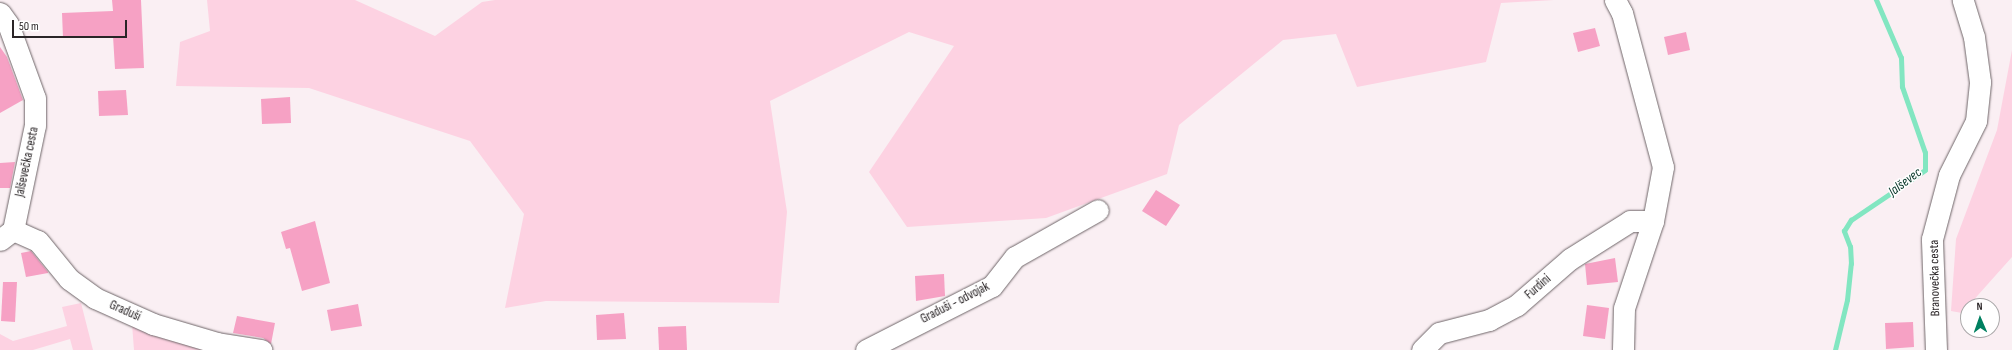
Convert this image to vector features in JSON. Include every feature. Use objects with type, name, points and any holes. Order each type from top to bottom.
[{"type":"street","points":[[1615,0],[1622,13],[1663,167],[1653,221],[1624,308],[1623,350]]},
{"type":"street","name":"Branovečka cesta","points":[[1936,350],[1932,239],[1949,175],[1976,121],[1980,82],[1974,37],[1963,0]]},
{"type":"street","name":"Jalševečka cesta","points":[[0,13],[8,24],[35,98],[36,125],[6,235]]},
{"type":"street","name":"Graduši - odvojak","points":[[866,350],[992,286],[1015,257],[1098,210]]},
{"type":"street","name":"Furdini","points":[[1422,350],[1439,333],[1490,320],[1517,305],[1570,259],[1630,221],[1653,221]]},
{"type":"street","name":"Graduši","points":[[6,235],[38,242],[69,279],[95,298],[153,324],[217,343],[260,350]]},
{"type":"shaded area","points":[[207,0],[355,0],[435,36],[482,2],[495,0],[1554,0],[1501,3],[1486,62],[1357,87],[1336,34],[1283,40],[1179,125],[1167,174],[1046,218],[907,227],[869,172],[954,46],[909,32],[770,101],[787,212],[779,303],[546,301],[505,308],[524,214],[470,141],[309,88],[176,86],[180,42],[210,31]]},
{"type":"shaded area","points":[[2012,50],[2012,257],[1975,298],[1960,298],[1960,313],[1951,311],[1956,239],[1997,130]]},
{"type":"shaded area","points":[[81,303],[93,350],[73,350],[70,339],[33,350],[0,350],[0,334],[13,341],[67,326],[62,307]]},
{"type":"shaded area","points":[[132,324],[232,350],[134,350]]},
{"type":"building","points":[[112,0],[141,0],[144,68],[115,69],[113,36],[63,38],[62,13],[113,11]]},
{"type":"building","points":[[1595,28],[1600,46],[1578,52],[1573,33]]},
{"type":"building","points":[[1686,32],[1690,50],[1668,55],[1664,37]]},
{"type":"building","points":[[0,47],[7,57],[23,100],[0,113]]},
{"type":"building","points":[[126,90],[128,115],[99,116],[98,91]]},
{"type":"building","points":[[290,97],[291,123],[262,124],[261,99]]},
{"type":"building","points":[[15,162],[10,188],[0,188],[0,163]]},
{"type":"building","points":[[1156,190],[1180,205],[1166,226],[1142,211]]},
{"type":"building","points":[[315,221],[330,283],[302,291],[290,248],[286,249],[281,232]]},
{"type":"building","points":[[31,251],[48,273],[26,277],[21,253]]},
{"type":"building","points":[[1615,258],[1618,282],[1587,285],[1585,264]]},
{"type":"building","points":[[944,274],[945,296],[916,301],[915,276]]},
{"type":"building","points":[[3,282],[17,282],[15,322],[1,321]]},
{"type":"building","points":[[358,304],[362,326],[331,331],[327,310]]},
{"type":"building","points":[[1587,305],[1609,308],[1605,339],[1583,336]]},
{"type":"building","points":[[624,313],[626,339],[597,340],[596,315]]},
{"type":"building","points":[[237,316],[275,323],[271,344],[263,338],[233,333]]},
{"type":"building","points":[[1913,322],[1914,347],[1886,349],[1885,323]]},
{"type":"building","points":[[686,326],[687,350],[659,350],[658,327]]},
{"type":"waterway","name":"Jalševec","points":[[1835,350],[1847,300],[1851,264],[1850,247],[1844,231],[1851,220],[1925,170],[1925,153],[1902,87],[1901,58],[1876,0]]}]
